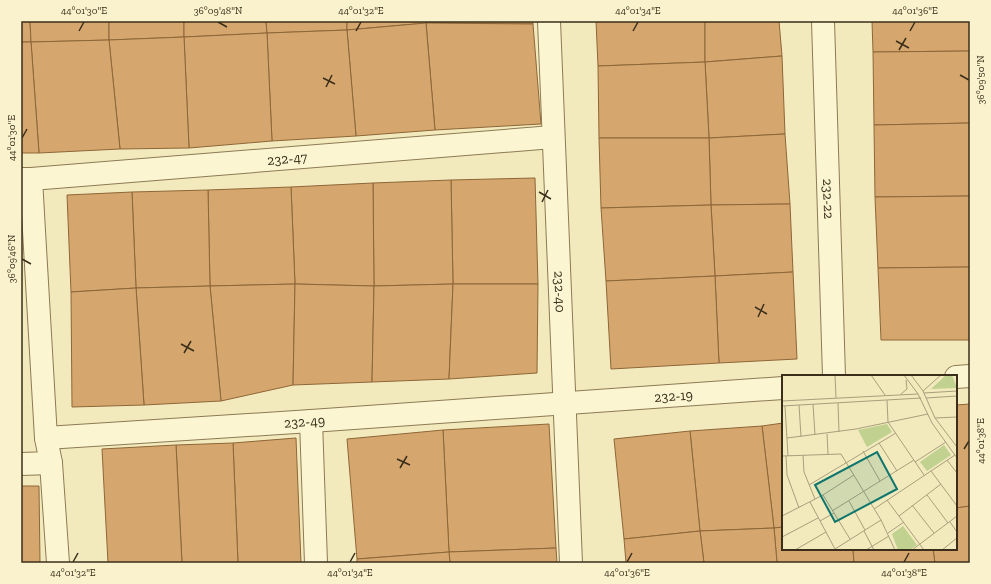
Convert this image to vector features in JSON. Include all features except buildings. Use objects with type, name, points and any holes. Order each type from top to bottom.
[{"type":"street","name":"232-40","points":[[549,21],[571,563]]},
{"type":"street","name":"232-22","points":[[823,21],[834,375]]},
{"type":"street","name":"232-47","points":[[26,179],[553,137]]},
{"type":"street","points":[[26,179],[46,438],[51,463],[58,563]]},
{"type":"street","points":[[957,377],[970,376]]},
{"type":"street","name":"232-19","points":[[564,403],[782,388]]},
{"type":"street","name":"232-49","points":[[46,438],[564,403]]},
{"type":"street","points":[[311,421],[316,563]]},
{"type":"street","points":[[21,464],[51,463]]}]
